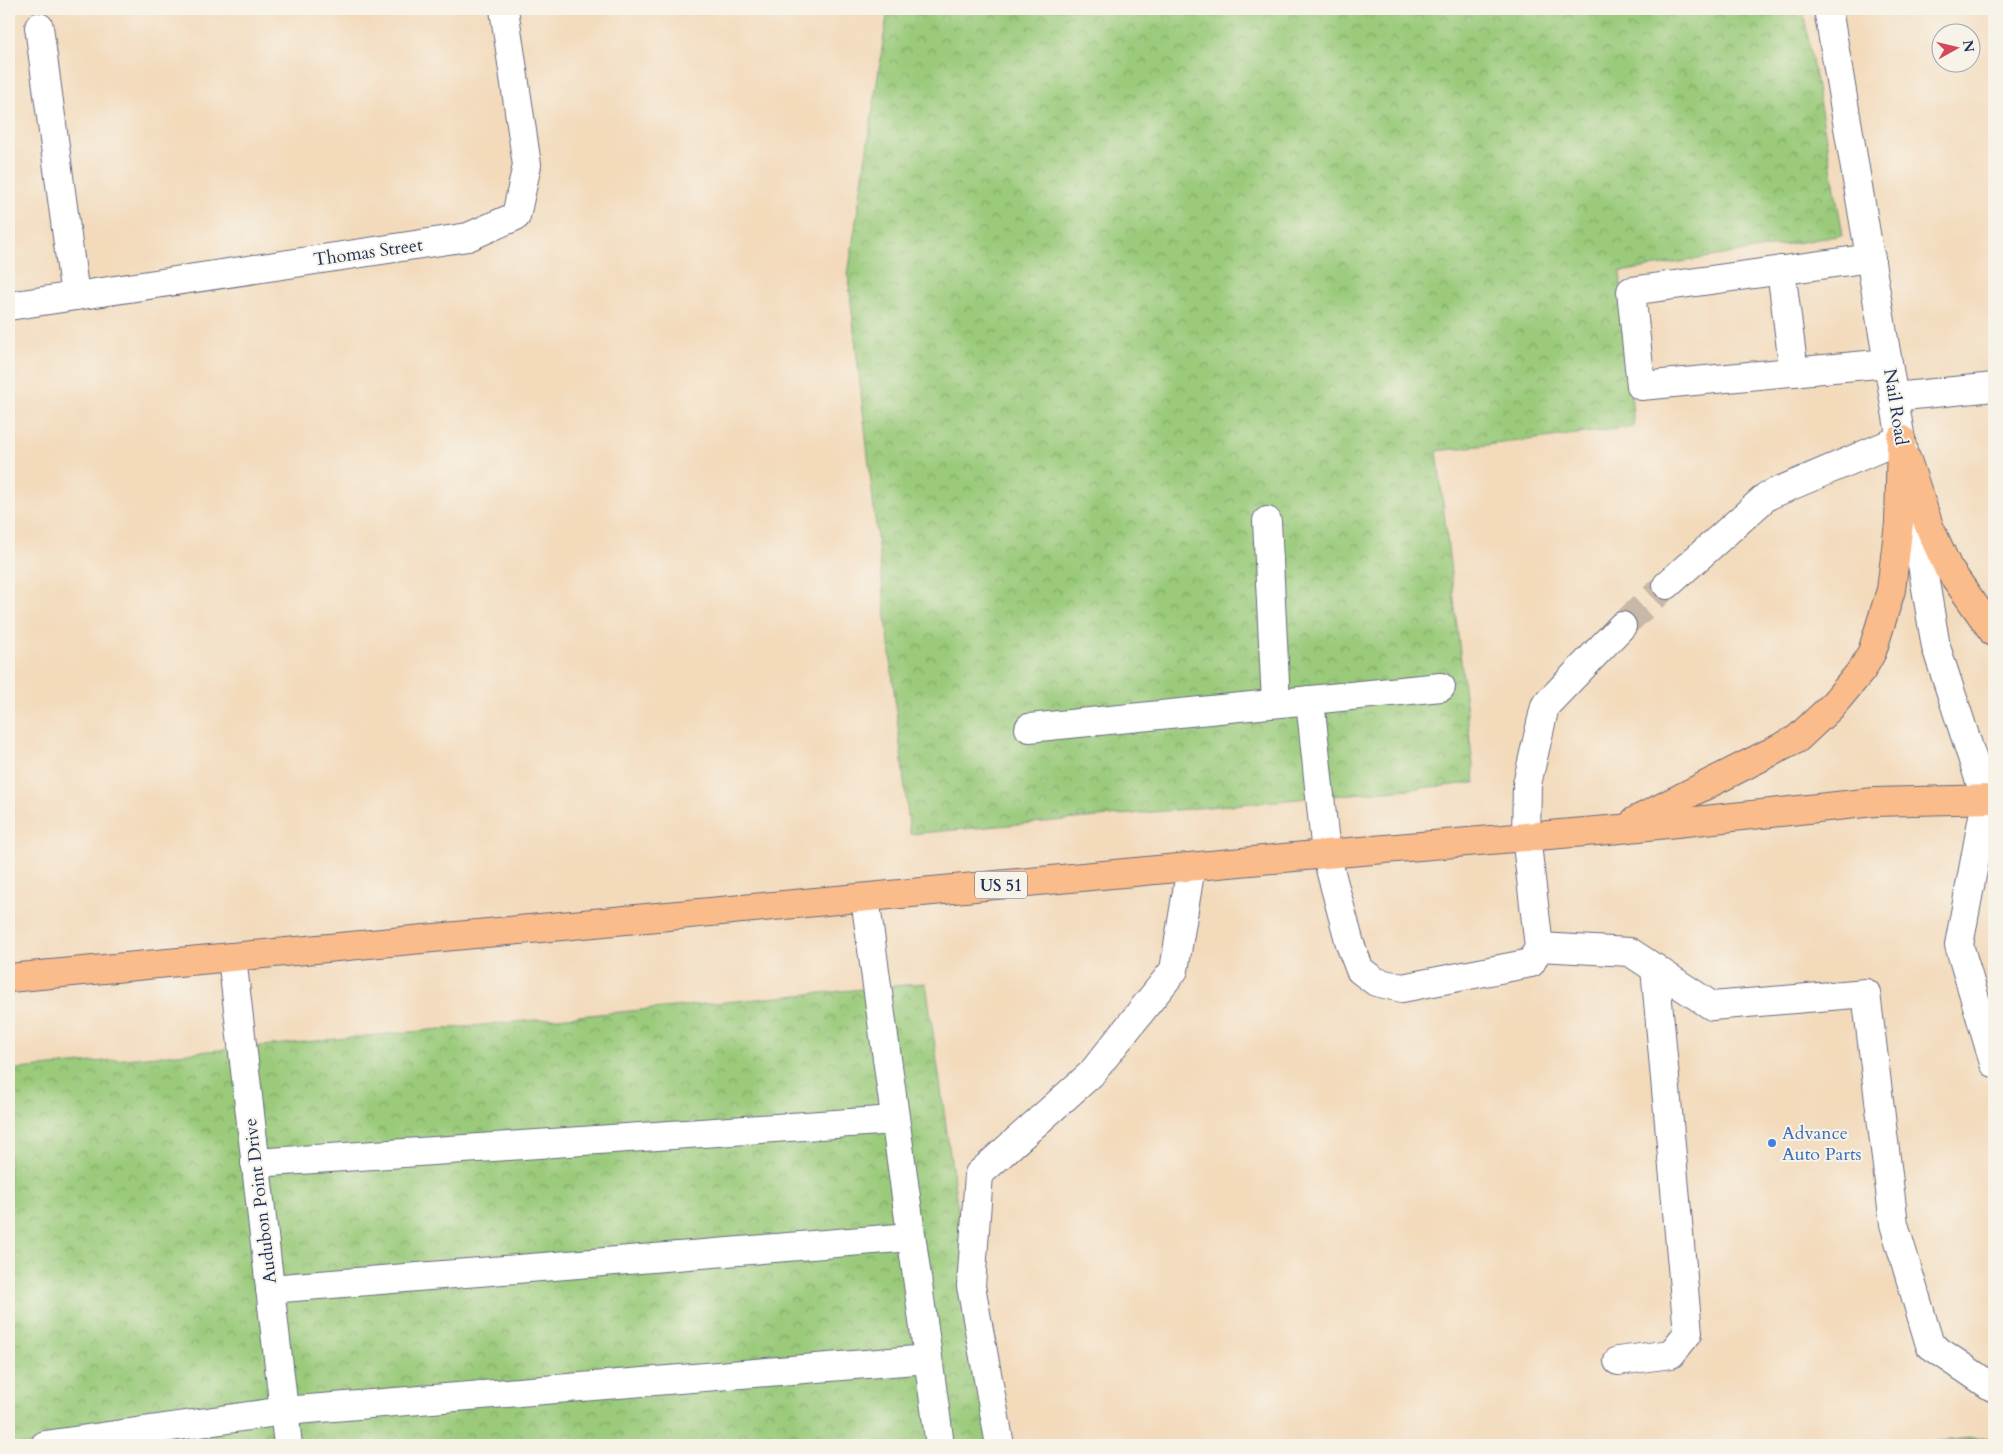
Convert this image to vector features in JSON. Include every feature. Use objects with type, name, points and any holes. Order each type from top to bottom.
[{"type":"main road","points":[[1901,439],[1929,526],[1948,568],[1994,633]]},
{"type":"main road","points":[[1620,829],[1797,739],[1832,707],[1862,670],[1872,652],[1891,590],[1899,523],[1901,439]]},
{"type":"main road","name":"US 51","points":[[9,978],[1326,854],[1620,829],[1874,802],[1992,805]]},
{"type":"street","name":"Thomas Street","points":[[9,306],[468,237],[516,216],[527,165],[504,9]]},
{"type":"street","name":"Nail Road","points":[[1828,9],[1936,647],[1992,805],[1959,945],[1994,1063]]},
{"type":"street","points":[[39,28],[75,296]]},
{"type":"street","points":[[1871,258],[1632,291],[1641,386],[1888,362]]},
{"type":"street","points":[[1781,270],[1794,372]]},
{"type":"street","points":[[1894,397],[1994,387]]},
{"type":"street","points":[[1666,585],[1767,496],[1901,439]]},
{"type":"street","points":[[1267,521],[1276,703]]},
{"type":"street","points":[[1310,700],[1326,854],[1350,944],[1360,970],[1376,982],[1402,988],[1531,964],[1539,948],[1526,836],[1527,784],[1545,706],[1622,626]]},
{"type":"street","points":[[1028,728],[1441,687]]},
{"type":"street","points":[[1000,1445],[971,1286],[979,1174],[1091,1074],[1174,970],[1191,867]]},
{"type":"street","points":[[864,898],[940,1445]]},
{"type":"street","points":[[1539,948],[1630,952],[1712,1006],[1866,993],[1894,1224],[1930,1345],[1994,1387]]},
{"type":"street","name":"Audubon Point Drive","points":[[232,957],[288,1445]]},
{"type":"street","points":[[1618,1361],[1671,1354],[1688,1333],[1655,968]]},
{"type":"street","points":[[255,1163],[895,1120]]},
{"type":"street","points":[[270,1289],[911,1236]]},
{"type":"street","points":[[45,1445],[195,1435],[284,1411],[928,1360]]},
{"type":"green space","points":[[888,9],[1803,9],[1843,235],[1620,272],[1634,427],[1437,451],[1475,783],[910,834],[848,275]]},
{"type":"green space","points":[[926,983],[991,1445],[9,1445],[9,1070]]},
{"type":"green space","points":[[1994,1436],[1994,1445],[1895,1445]]},
{"type":"tunnel","points":[[1622,626],[1667,585]]},
{"type":"place","name":"Advance Auto Parts","points":[[1772,1143]]}]
